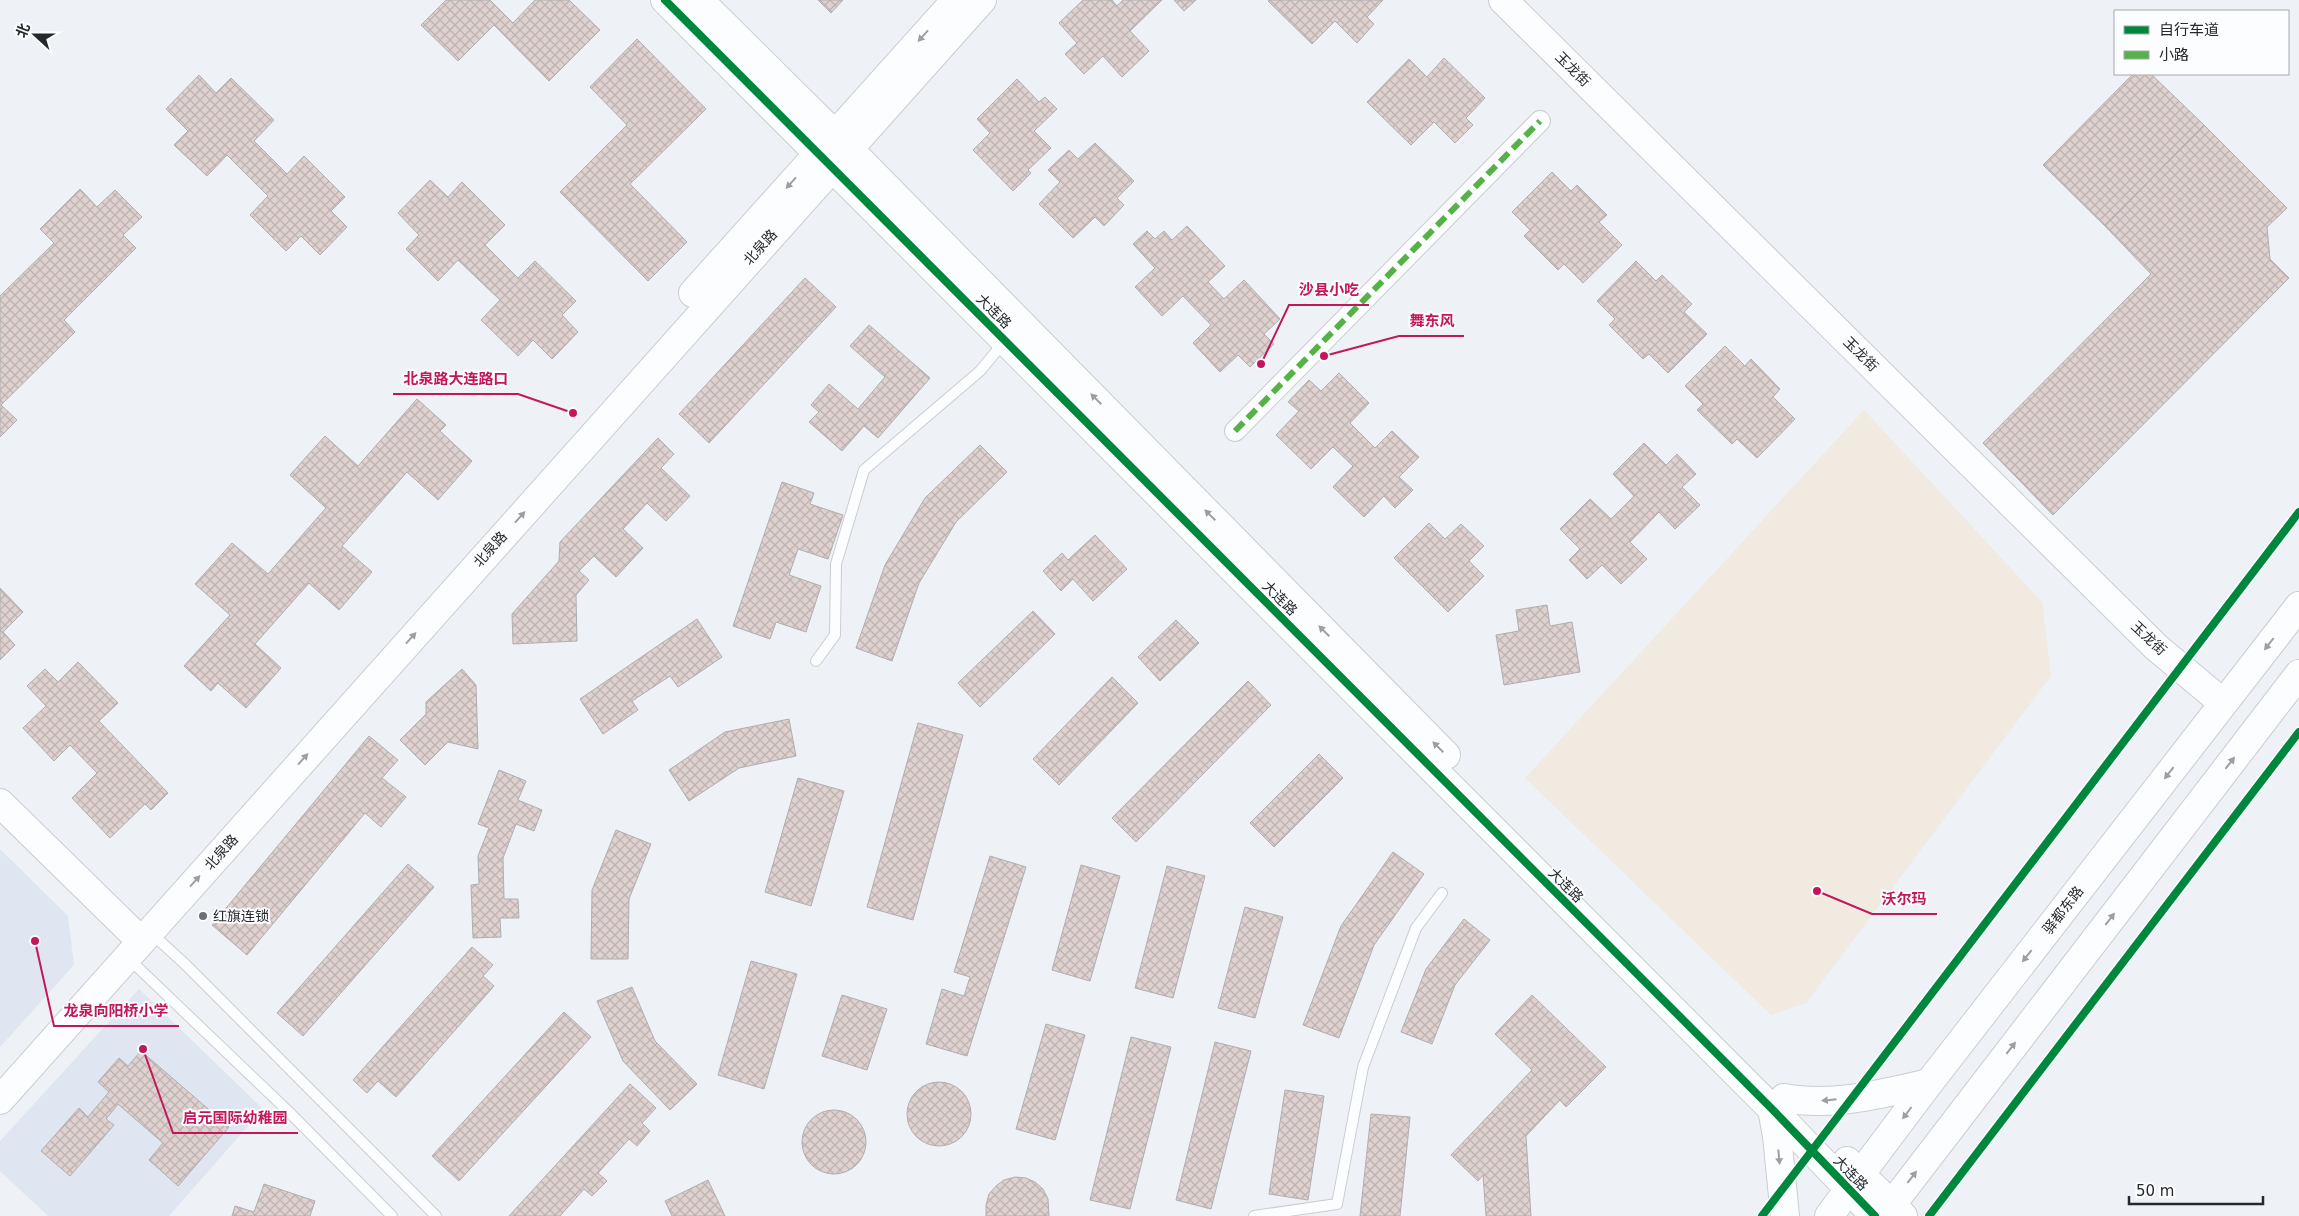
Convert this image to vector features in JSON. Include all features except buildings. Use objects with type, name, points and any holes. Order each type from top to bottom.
[{"type":"main road","name":"大连路","points":[[665,0],[833,150]]},
{"type":"main road","name":"大连路","points":[[700,0],[833,150],[1855,1182],[1888,1213]]},
{"type":"main road","name":"北泉路","points":[[0,1100],[136,940],[833,150],[956,0]]},
{"type":"main road","name":"北泉路","points":[[833,150],[982,0]]},
{"type":"main road","name":"玉龙街","points":[[1503,0],[2156,647],[2223,703]]},
{"type":"main road","name":"驿都东路","points":[[1830,1216],[1929,1084],[2299,606]]},
{"type":"main road","points":[[1888,1213],[2299,674]]},
{"type":"main road","points":[[0,802],[136,940]]},
{"type":"main road","name":"北泉路","points":[[0,1074],[136,940]]},
{"type":"main road","points":[[1785,1216],[1777,1136],[1778,1104],[1869,1096],[1929,1084]]},
{"type":"street","points":[[1235,431],[1540,121]]},
{"type":"lane","points":[[816,661],[835,635],[836,564],[864,470],[980,371],[1013,331]]},
{"type":"lane","points":[[1254,1216],[1338,1204],[1364,1067],[1416,928],[1442,893]]},
{"type":"lane","points":[[136,940],[289,1112],[392,1216]]},
{"type":"lane","points":[[136,940],[186,965],[436,1216]]},
{"type":"shaded area","points":[[1864,410],[2042,602],[2051,676],[1806,1003],[1771,1015],[1525,778]]},
{"type":"shaded area","points":[[0,849],[68,916],[74,965],[0,1047]]},
{"type":"shaded area","points":[[139,989],[263,1109],[169,1216],[48,1216],[0,1171],[0,1141]]},
{"type":"marked path","points":[[1235,431],[1540,121]]},
{"type":"cycle path","points":[[665,0],[1772,1109],[1875,1216]]},
{"type":"cycle path","points":[[1762,1216],[2299,512]]},
{"type":"cycle path","points":[[1929,1216],[2299,732]]},
{"type":"place","name":"舞东风","points":[[1324,356]]},
{"type":"place","name":"沙县小吃","points":[[1261,364]]},
{"type":"place","name":"北泉路大连路口","points":[[573,413]]},
{"type":"place","name":"沃尔玛","points":[[1817,891]]},
{"type":"place","name":"红旗连锁","points":[[203,916]]},
{"type":"place","name":"龙泉向阳桥小学","points":[[35,941]]},
{"type":"place","name":"启元国际幼稚园","points":[[143,1049]]}]
